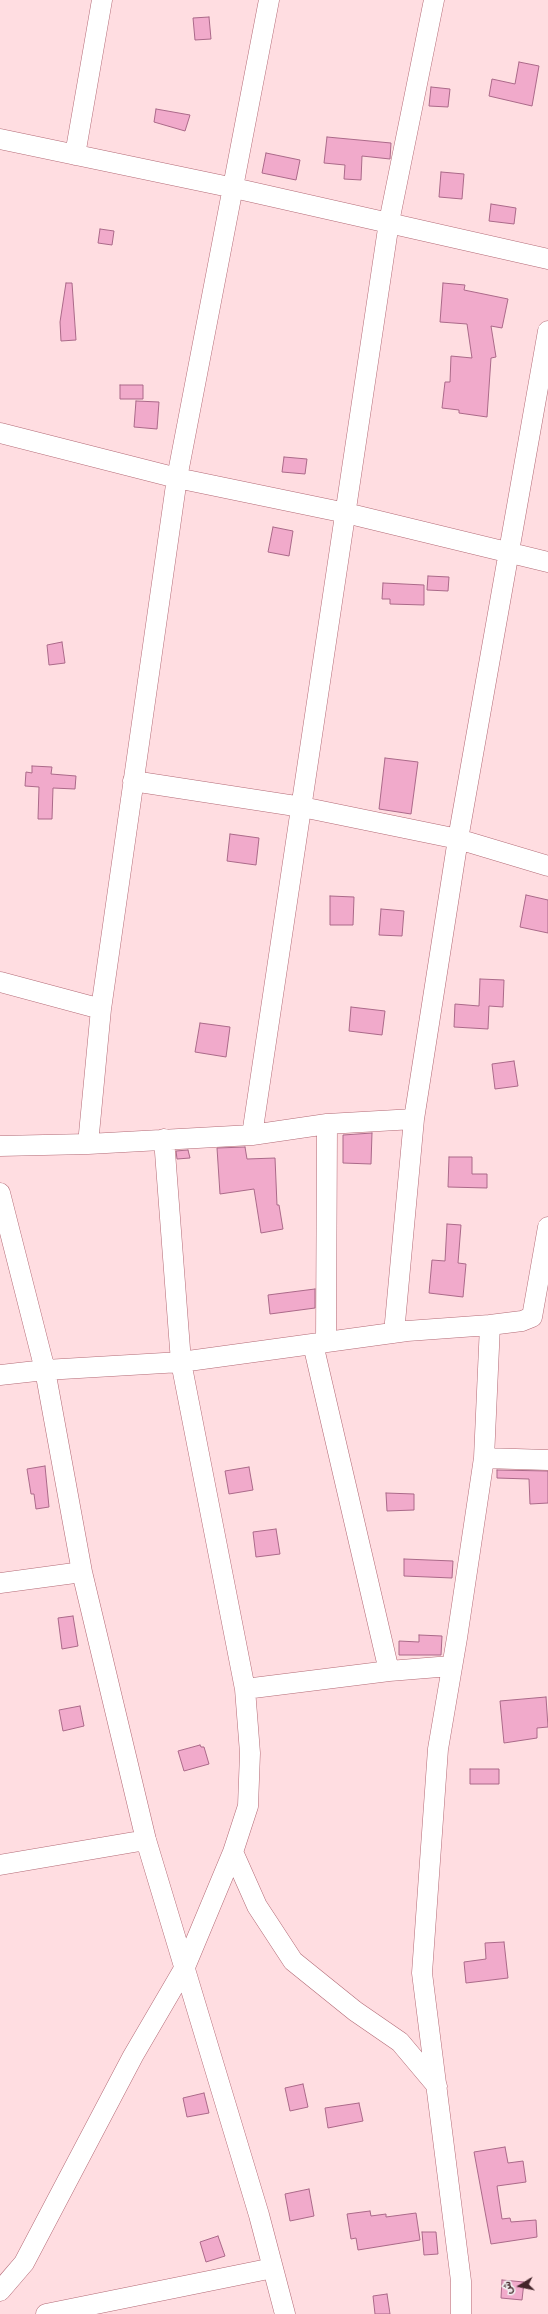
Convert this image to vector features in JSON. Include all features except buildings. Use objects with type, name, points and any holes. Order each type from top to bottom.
[{"type":"street","points":[[75,155],[102,0]]},
{"type":"street","points":[[88,1144],[101,1009],[177,478],[269,0]]},
{"type":"street","points":[[252,1135],[389,222],[434,0]]},
{"type":"street","points":[[0,139],[234,188],[548,259]]},
{"type":"street","points":[[394,1333],[414,1119],[458,839],[548,330]]},
{"type":"street","points":[[0,433],[177,478],[346,513],[548,562]]},
{"type":"street","points":[[133,781],[302,807],[458,839],[548,866]]},
{"type":"street","points":[[0,982],[101,1009]]},
{"type":"street","points":[[0,1146],[88,1144],[252,1135],[327,1124],[414,1119]]},
{"type":"street","points":[[327,1124],[319,1343],[390,1671]]},
{"type":"street","points":[[0,2291],[24,2263],[133,2056],[185,1968],[233,1852],[248,1806],[250,1753],[245,1689],[181,1362],[164,1139]]},
{"type":"street","points":[[0,1193],[7,1250],[45,1370],[82,1572],[146,1840],[259,2215],[284,2314]]},
{"type":"street","points":[[0,1375],[45,1370],[181,1362],[394,1333],[522,1321],[532,1317],[548,1227]]},
{"type":"street","points":[[461,2314],[461,2281],[422,1973],[438,1749],[484,1458],[490,1325]]},
{"type":"street","points":[[484,1458],[548,1460]]},
{"type":"street","points":[[0,1583],[82,1572]]},
{"type":"street","points":[[245,1689],[390,1671],[451,1666]]},
{"type":"street","points":[[0,1865],[146,1840]]},
{"type":"street","points":[[233,1852],[257,1906],[293,1961],[355,2011],[400,2042],[437,2086]]},
{"type":"street","points":[[46,2314],[273,2268]]}]
